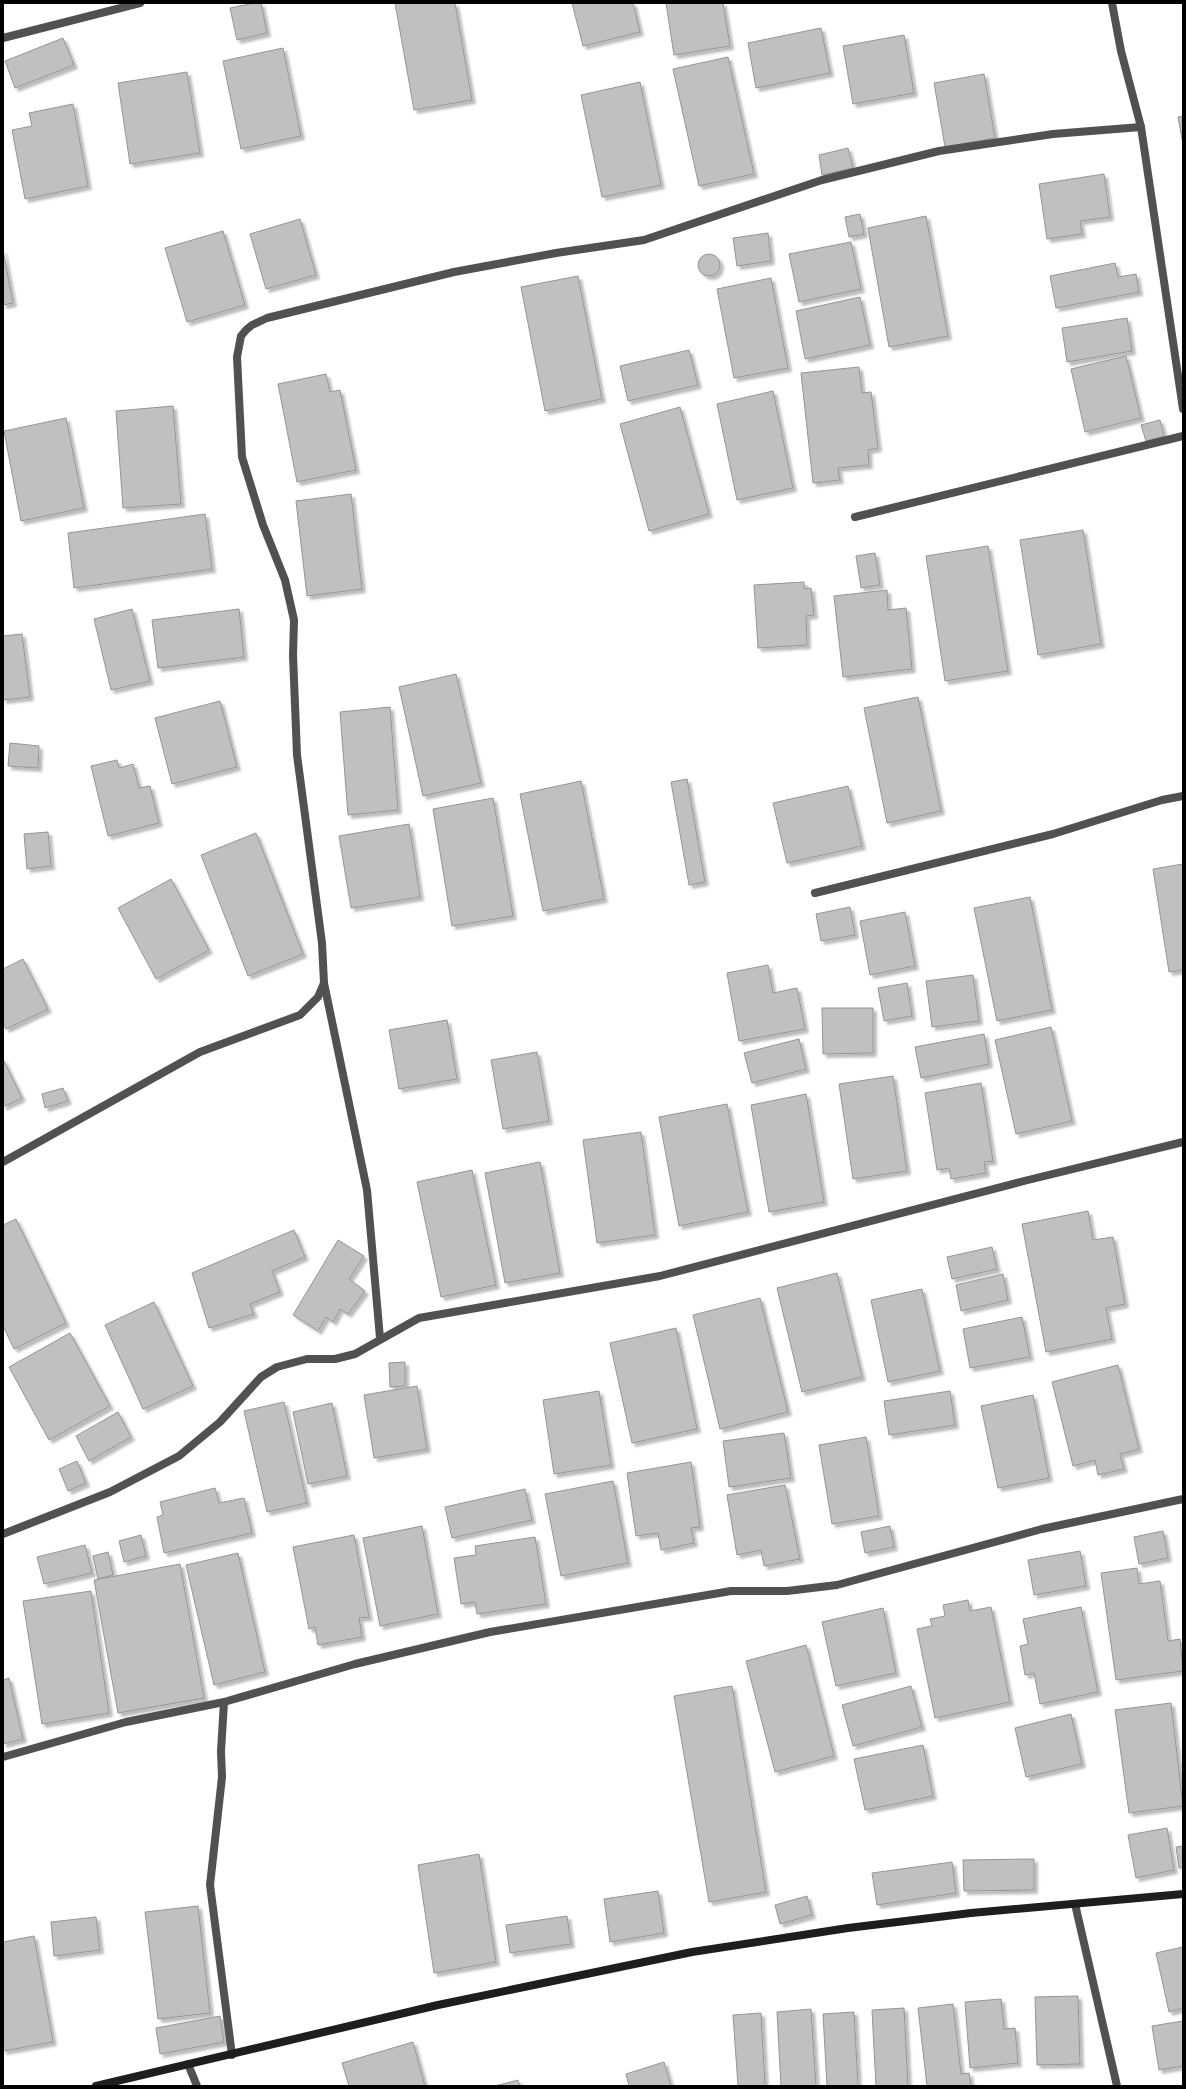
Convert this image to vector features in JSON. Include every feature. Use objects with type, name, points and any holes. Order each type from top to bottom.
[{"type":"street","points":[[3,38],[140,3]]},
{"type":"street","points":[[1112,3],[1121,50],[1141,127],[1183,409]]},
{"type":"street","points":[[380,1338],[367,1190],[324,983],[322,943],[297,755],[293,655],[294,620],[285,580],[263,525],[242,457],[237,357],[241,336],[252,325],[267,318],[454,272],[556,253],[644,240],[822,180],[939,151],[1054,134],[1141,127]]},
{"type":"street","points":[[854,517],[1183,436]]},
{"type":"street","points":[[815,893],[1053,834],[1162,800],[1183,796]]},
{"type":"street","points":[[3,1162],[200,1052],[300,1015],[318,997],[324,983]]},
{"type":"street","points":[[3,1534],[110,1492],[179,1456],[220,1422],[261,1377],[277,1367],[307,1359],[335,1359],[355,1354],[380,1338],[419,1318],[660,1276],[1024,1180],[1183,1142]]},
{"type":"street","points":[[3,1757],[126,1722],[224,1702],[356,1664],[490,1632],[731,1591],[787,1591],[837,1585],[1042,1529],[1183,1499]]},
{"type":"street","points":[[224,1702],[221,1751],[221,1785],[210,1885],[232,2055]]},
{"type":"street","points":[[96,2086],[438,2005],[692,1952],[848,1928],[971,1913],[1183,1894]]},
{"type":"street","points":[[1075,1904],[1117,2086]]},
{"type":"street","points":[[188,2064],[197,2086]]},
{"type":"building","points":[[261,3],[267,33],[237,40],[230,8]]},
{"type":"building","points":[[395,3],[455,3],[472,100],[414,110]]},
{"type":"building","points":[[572,3],[633,3],[640,32],[583,46]]},
{"type":"building","points":[[666,3],[723,3],[730,46],[674,55]]},
{"type":"building","points":[[821,28],[830,73],[756,88],[748,43]]},
{"type":"building","points":[[904,35],[914,93],[853,104],[843,46]]},
{"type":"building","points":[[63,38],[74,65],[15,88],[5,61]]},
{"type":"building","points":[[283,48],[301,136],[241,149],[223,61]]},
{"type":"building","points":[[728,57],[754,174],[699,186],[673,69]]},
{"type":"building","points":[[187,72],[200,153],[130,164],[118,83]]},
{"type":"building","points":[[984,74],[995,138],[945,147],[934,83]]},
{"type":"building","points":[[640,82],[661,185],[602,197],[581,95]]},
{"type":"building","points":[[73,104],[88,186],[25,199],[12,130],[32,126],[29,113]]},
{"type":"building","points":[[1183,116],[1183,144],[1178,117]]},
{"type":"building","points":[[848,148],[853,168],[822,175],[819,155]]},
{"type":"building","points":[[1104,174],[1110,217],[1080,221],[1082,234],[1047,239],[1039,184]]},
{"type":"building","points":[[860,214],[864,234],[849,237],[845,217]]},
{"type":"building","points":[[926,216],[948,336],[889,347],[868,228]]},
{"type":"building","points":[[300,219],[316,275],[266,289],[250,234]]},
{"type":"building","points":[[223,231],[245,305],[187,322],[165,248]]},
{"type":"building","points":[[768,233],[771,261],[737,266],[733,238]]},
{"type":"building","points":[[851,242],[861,289],[799,302],[789,254]]},
{"type":"building","points":[[3,250],[13,303],[3,305]]},
{"type":"building","points":[[709,254],[717,257],[720,265],[717,273],[709,276],[701,273],[698,265],[701,257]]},
{"type":"building","points":[[1115,263],[1118,277],[1136,274],[1139,292],[1056,308],[1050,276]]},
{"type":"building","points":[[578,276],[602,399],[545,411],[521,287]]},
{"type":"building","points":[[771,278],[788,368],[734,378],[717,289]]},
{"type":"building","points":[[860,297],[870,345],[805,359],[796,311]]},
{"type":"building","points":[[1127,318],[1132,351],[1067,362],[1062,328]]},
{"type":"building","points":[[689,350],[698,385],[628,401],[620,366]]},
{"type":"building","points":[[1126,356],[1141,418],[1085,432],[1071,369]]},
{"type":"building","points":[[859,367],[862,393],[871,392],[878,448],[868,450],[869,465],[838,468],[840,480],[813,483],[801,373]]},
{"type":"building","points":[[326,374],[330,392],[340,390],[356,470],[297,482],[278,384]]},
{"type":"building","points":[[773,391],[793,488],[737,500],[717,404]]},
{"type":"building","points":[[173,406],[181,504],[123,508],[116,411]]},
{"type":"building","points":[[680,407],[709,514],[649,531],[620,424]]},
{"type":"building","points":[[66,418],[84,508],[21,521],[4,431]]},
{"type":"building","points":[[1160,420],[1164,436],[1146,441],[1141,425]]},
{"type":"building","points":[[351,494],[362,589],[307,596],[296,501]]},
{"type":"building","points":[[205,514],[212,569],[74,588],[68,533]]},
{"type":"building","points":[[1083,530],[1101,644],[1038,655],[1020,540]]},
{"type":"building","points":[[988,546],[1008,671],[945,681],[926,556]]},
{"type":"building","points":[[875,553],[880,585],[861,588],[856,556]]},
{"type":"building","points":[[804,582],[804,589],[811,588],[814,615],[806,616],[807,645],[758,648],[754,585]]},
{"type":"building","points":[[887,590],[888,610],[906,608],[912,669],[843,677],[834,596]]},
{"type":"building","points":[[132,609],[150,681],[111,690],[94,619]]},
{"type":"building","points":[[239,609],[244,657],[158,668],[152,620]]},
{"type":"building","points":[[22,634],[30,697],[3,700],[3,636]]},
{"type":"building","points":[[456,674],[481,783],[423,796],[399,687]]},
{"type":"building","points":[[918,697],[941,811],[887,823],[864,708]]},
{"type":"building","points":[[220,701],[237,767],[172,784],[155,718]]},
{"type":"building","points":[[390,707],[398,810],[348,815],[340,712]]},
{"type":"building","points":[[10,743],[39,746],[38,768],[8,766]]},
{"type":"building","points":[[117,760],[119,768],[133,764],[139,788],[150,786],[159,823],[108,836],[91,766]]},
{"type":"building","points":[[687,779],[705,882],[689,885],[671,782]]},
{"type":"building","points":[[581,781],[604,899],[543,911],[520,794]]},
{"type":"building","points":[[848,786],[862,846],[787,863],[773,803]]},
{"type":"building","points":[[493,798],[513,916],[452,926],[433,809]]},
{"type":"building","points":[[409,824],[420,897],[351,908],[339,836]]},
{"type":"building","points":[[48,832],[51,866],[27,869],[24,834]]},
{"type":"building","points":[[256,833],[303,954],[248,976],[201,855]]},
{"type":"building","points":[[1183,864],[1183,970],[1169,972],[1153,869]]},
{"type":"building","points":[[171,879],[209,950],[156,979],[118,908]]},
{"type":"building","points":[[1030,897],[1052,1010],[997,1021],[974,908]]},
{"type":"building","points":[[850,907],[855,935],[821,941],[816,914]]},
{"type":"building","points":[[905,912],[915,966],[870,975],[860,921]]},
{"type":"building","points":[[23,959],[48,1009],[6,1029],[3,1023],[3,969]]},
{"type":"building","points":[[768,965],[773,993],[797,988],[805,1029],[739,1041],[727,973]]},
{"type":"building","points":[[973,975],[979,1021],[932,1027],[926,981]]},
{"type":"building","points":[[907,983],[912,1016],[884,1021],[878,988]]},
{"type":"building","points":[[822,1008],[873,1008],[873,1053],[823,1054]]},
{"type":"building","points":[[447,1020],[457,1079],[399,1089],[389,1030]]},
{"type":"building","points":[[1051,1027],[1072,1121],[1016,1134],[995,1040]]},
{"type":"building","points":[[984,1034],[989,1064],[921,1078],[915,1047]]},
{"type":"building","points":[[799,1039],[806,1069],[752,1083],[744,1053]]},
{"type":"building","points":[[537,1052],[549,1121],[503,1129],[491,1060]]},
{"type":"building","points":[[3,1059],[22,1098],[3,1107]]},
{"type":"building","points":[[893,1076],[907,1171],[853,1179],[839,1084]]},
{"type":"building","points":[[981,1083],[993,1161],[984,1162],[986,1173],[951,1179],[949,1168],[937,1170],[925,1093]]},
{"type":"building","points":[[63,1088],[68,1101],[45,1108],[42,1094]]},
{"type":"building","points":[[806,1094],[824,1202],[769,1212],[751,1105]]},
{"type":"building","points":[[727,1104],[748,1212],[679,1226],[659,1117]]},
{"type":"building","points":[[641,1132],[655,1235],[597,1243],[583,1140]]},
{"type":"building","points":[[540,1162],[560,1273],[505,1283],[485,1173]]},
{"type":"building","points":[[472,1170],[496,1285],[441,1297],[417,1182]]},
{"type":"building","points":[[1088,1211],[1093,1240],[1113,1237],[1125,1304],[1106,1308],[1112,1339],[1046,1352],[1022,1224]]},
{"type":"building","points":[[16,1219],[66,1323],[14,1349],[3,1326],[3,1225]]},
{"type":"building","points":[[294,1230],[305,1257],[272,1271],[280,1292],[250,1304],[254,1314],[209,1328],[192,1273]]},
{"type":"building","points":[[338,1240],[364,1256],[349,1279],[365,1291],[348,1314],[340,1309],[333,1322],[326,1317],[318,1331],[293,1315]]},
{"type":"building","points":[[992,1247],[997,1269],[952,1279],[947,1257]]},
{"type":"building","points":[[837,1273],[862,1377],[802,1392],[777,1288]]},
{"type":"building","points":[[1003,1274],[1008,1300],[961,1311],[956,1285]]},
{"type":"building","points":[[922,1289],[940,1371],[888,1382],[871,1300]]},
{"type":"building","points":[[760,1298],[788,1412],[720,1429],[693,1315]]},
{"type":"building","points":[[154,1302],[193,1386],[143,1409],[105,1325]]},
{"type":"building","points":[[1022,1317],[1030,1357],[970,1368],[963,1329]]},
{"type":"building","points":[[676,1328],[697,1429],[632,1443],[610,1343]]},
{"type":"building","points":[[70,1333],[110,1406],[49,1440],[9,1367]]},
{"type":"building","points":[[405,1362],[405,1386],[390,1387],[389,1363]]},
{"type":"building","points":[[1118,1365],[1139,1449],[1120,1454],[1124,1469],[1098,1475],[1095,1460],[1073,1466],[1052,1382]]},
{"type":"building","points":[[417,1386],[427,1449],[374,1458],[364,1395]]},
{"type":"building","points":[[599,1391],[611,1465],[554,1474],[543,1400]]},
{"type":"building","points":[[950,1391],[955,1425],[889,1435],[884,1401]]},
{"type":"building","points":[[1033,1395],[1049,1478],[998,1488],[981,1406]]},
{"type":"building","points":[[284,1402],[307,1503],[267,1512],[244,1411]]},
{"type":"building","points":[[332,1403],[347,1476],[308,1484],[293,1412]]},
{"type":"building","points":[[118,1412],[131,1437],[89,1461],[76,1436]]},
{"type":"building","points":[[784,1433],[791,1478],[729,1487],[723,1441]]},
{"type":"building","points":[[866,1437],[879,1516],[832,1524],[819,1445]]},
{"type":"building","points":[[77,1461],[86,1483],[68,1491],[59,1469]]},
{"type":"building","points":[[691,1462],[700,1527],[691,1528],[694,1543],[661,1550],[658,1533],[636,1536],[627,1473]]},
{"type":"building","points":[[613,1481],[628,1563],[561,1576],[545,1494]]},
{"type":"building","points":[[785,1485],[800,1559],[764,1566],[761,1550],[737,1555],[727,1495]]},
{"type":"building","points":[[215,1488],[219,1503],[244,1498],[252,1533],[164,1553],[157,1517],[163,1515],[160,1502]]},
{"type":"building","points":[[525,1489],[532,1520],[452,1538],[445,1507]]},
{"type":"building","points":[[422,1526],[438,1614],[380,1626],[363,1538]]},
{"type":"building","points":[[890,1526],[894,1547],[865,1553],[861,1532]]},
{"type":"building","points":[[1163,1531],[1168,1558],[1139,1564],[1134,1537]]},
{"type":"building","points":[[141,1535],[146,1556],[124,1562],[119,1541]]},
{"type":"building","points":[[354,1535],[369,1617],[359,1618],[362,1637],[318,1645],[315,1627],[309,1629],[293,1547]]},
{"type":"building","points":[[535,1537],[546,1604],[477,1614],[475,1602],[461,1604],[454,1558],[476,1555],[475,1546]]},
{"type":"building","points":[[85,1545],[92,1573],[44,1584],[37,1557]]},
{"type":"building","points":[[1080,1551],[1086,1586],[1034,1595],[1028,1560]]},
{"type":"building","points":[[108,1552],[113,1575],[98,1579],[93,1556]]},
{"type":"building","points":[[238,1553],[265,1672],[214,1685],[186,1565]]},
{"type":"building","points":[[180,1564],[204,1698],[118,1713],[94,1580]]},
{"type":"building","points":[[1137,1568],[1139,1584],[1160,1581],[1168,1641],[1180,1639],[1183,1671],[1116,1680],[1101,1573]]},
{"type":"building","points":[[91,1591],[109,1713],[42,1724],[23,1601]]},
{"type":"building","points":[[968,1600],[970,1611],[991,1607],[1010,1702],[935,1718],[917,1629],[932,1626],[930,1619],[945,1616],[943,1605]]},
{"type":"building","points":[[1081,1607],[1098,1692],[1040,1704],[1034,1673],[1025,1675],[1020,1646],[1028,1644],[1023,1619]]},
{"type":"building","points":[[883,1608],[896,1673],[836,1686],[822,1622]]},
{"type":"building","points":[[806,1645],[834,1756],[775,1772],[746,1661]]},
{"type":"building","points":[[9,1678],[23,1739],[3,1744],[3,1680]]},
{"type":"building","points":[[732,1686],[766,1892],[709,1902],[674,1696]]},
{"type":"building","points":[[911,1686],[922,1727],[853,1746],[842,1705]]},
{"type":"building","points":[[1171,1703],[1183,1806],[1129,1813],[1115,1710]]},
{"type":"building","points":[[1071,1714],[1082,1764],[1026,1777],[1015,1728]]},
{"type":"building","points":[[923,1745],[933,1796],[865,1810],[854,1759]]},
{"type":"building","points":[[1167,1828],[1174,1870],[1136,1878],[1128,1835]]},
{"type":"building","points":[[1183,1846],[1183,1868],[1179,1868],[1176,1847]]},
{"type":"building","points":[[479,1854],[496,1962],[434,1973],[418,1865]]},
{"type":"building","points":[[1034,1859],[1034,1890],[964,1891],[963,1860]]},
{"type":"building","points":[[952,1862],[956,1893],[877,1905],[872,1873]]},
{"type":"building","points":[[658,1891],[664,1933],[610,1942],[604,1899]]},
{"type":"building","points":[[807,1896],[812,1915],[780,1924],[775,1905]]},
{"type":"building","points":[[198,1906],[210,2013],[158,2019],[145,1912]]},
{"type":"building","points":[[567,1916],[571,1944],[510,1953],[506,1925]]},
{"type":"building","points":[[96,1917],[100,1950],[54,1956],[51,1922]]},
{"type":"building","points":[[34,1936],[53,2042],[3,2051],[3,1942]]},
{"type":"building","points":[[1183,1947],[1183,2008],[1169,2012],[1156,1953]]},
{"type":"building","points":[[1078,1996],[1080,2064],[1037,2065],[1035,1997]]},
{"type":"building","points":[[1001,1999],[1004,2029],[1015,2028],[1018,2063],[970,2068],[965,2002]]},
{"type":"building","points":[[953,2004],[961,2074],[969,2073],[971,2086],[927,2086],[918,2008]]},
{"type":"building","points":[[904,2008],[908,2086],[876,2086],[872,2010]]},
{"type":"building","points":[[811,2009],[816,2086],[781,2086],[777,2012]]},
{"type":"building","points":[[854,2012],[858,2086],[827,2086],[823,2014]]},
{"type":"building","points":[[761,2013],[765,2086],[738,2086],[733,2015]]},
{"type":"building","points":[[220,2016],[224,2042],[160,2054],[156,2028]]},
{"type":"building","points":[[1183,2021],[1183,2066],[1159,2070],[1152,2026]]},
{"type":"building","points":[[413,2042],[425,2086],[349,2086],[342,2063]]},
{"type":"building","points":[[664,2062],[671,2086],[629,2086],[626,2074]]},
{"type":"building","points":[[518,2080],[520,2086],[495,2086]]}]
